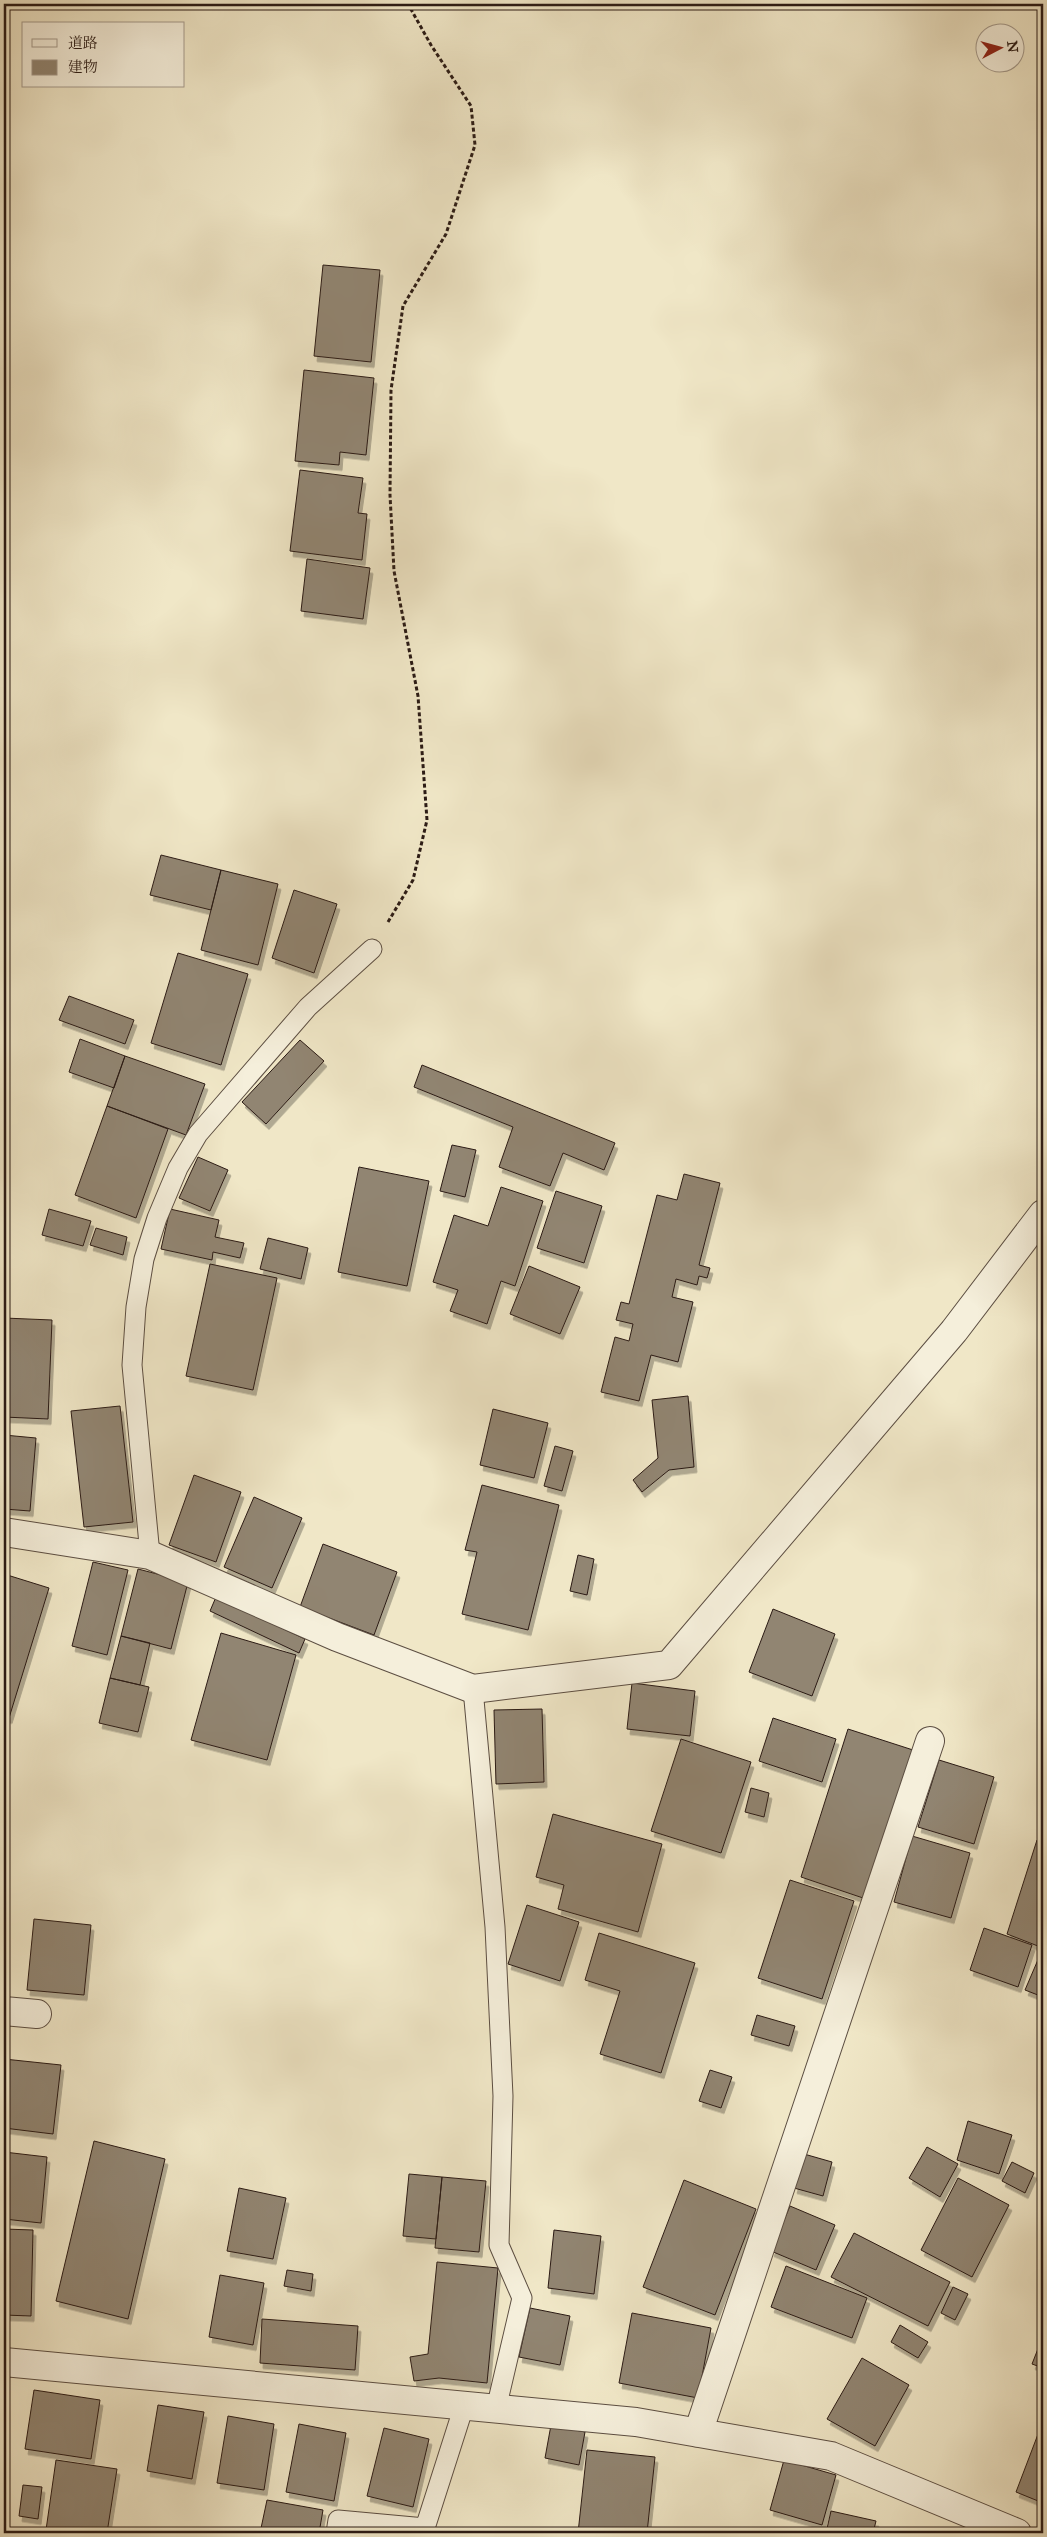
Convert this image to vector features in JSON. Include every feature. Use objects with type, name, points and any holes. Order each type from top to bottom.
[{"type":"street","points":[[4,1532],[150,1555],[337,1637],[472,1689],[669,1665],[954,1331],[1043,1214]]},
{"type":"street","points":[[698,2433],[930,1741]]},
{"type":"street","points":[[4,2011],[37,2014]]},
{"type":"street","points":[[4,2362],[636,2422],[831,2456],[1017,2533]]},
{"type":"lane","points":[[150,1555],[132,1365],[136,1307],[144,1258],[158,1218],[178,1168],[198,1134],[308,1007],[372,949]]},
{"type":"lane","points":[[472,1689],[496,1937],[503,2096],[499,2245],[522,2298],[496,2409]]},
{"type":"lane","points":[[336,2533],[338,2520],[425,2528],[464,2406]]},
{"type":"path","points":[[372,949],[413,880],[427,820],[418,696],[394,572],[390,494],[391,390],[403,306],[446,234],[475,145],[471,106],[431,45],[408,4]]},
{"type":"building","points":[[323,265],[380,270],[371,362],[314,356]]},
{"type":"building","points":[[304,370],[374,378],[366,455],[340,452],[339,465],[295,461]]},
{"type":"building","points":[[300,470],[363,478],[358,513],[367,514],[362,560],[290,551]]},
{"type":"building","points":[[307,559],[370,568],[363,619],[301,611]]},
{"type":"building","points":[[161,855],[221,870],[211,910],[150,895]]},
{"type":"building","points":[[221,870],[278,884],[258,965],[201,950]]},
{"type":"building","points":[[294,890],[337,904],[314,973],[272,958]]},
{"type":"building","points":[[178,953],[248,974],[221,1065],[151,1043]]},
{"type":"building","points":[[69,996],[134,1020],[125,1044],[59,1020]]},
{"type":"building","points":[[80,1039],[125,1056],[114,1088],[69,1072]]},
{"type":"building","points":[[300,1040],[324,1061],[266,1124],[242,1102]]},
{"type":"building","points":[[125,1056],[205,1084],[186,1135],[107,1106]]},
{"type":"building","points":[[422,1065],[615,1143],[604,1170],[563,1153],[550,1186],[499,1167],[513,1127],[414,1087]]},
{"type":"building","points":[[107,1106],[168,1129],[136,1218],[75,1195]]},
{"type":"building","points":[[452,1145],[476,1150],[465,1197],[440,1191]]},
{"type":"building","points":[[198,1157],[228,1170],[210,1211],[179,1198]]},
{"type":"building","points":[[359,1167],[429,1181],[407,1286],[338,1272]]},
{"type":"building","points":[[684,1174],[720,1183],[699,1265],[710,1268],[707,1278],[699,1276],[697,1285],[676,1279],[672,1297],[693,1302],[678,1362],[651,1355],[639,1401],[601,1392],[615,1337],[629,1341],[633,1324],[616,1320],[621,1302],[629,1304],[657,1195],[677,1200]]},
{"type":"building","points":[[501,1187],[543,1201],[515,1286],[501,1281],[487,1324],[450,1311],[458,1290],[433,1282],[454,1215],[488,1226]]},
{"type":"building","points":[[556,1191],[602,1206],[584,1263],[537,1248]]},
{"type":"building","points":[[49,1209],[91,1221],[83,1246],[42,1235]]},
{"type":"building","points":[[170,1209],[219,1220],[215,1237],[244,1243],[240,1258],[213,1252],[212,1260],[161,1249]]},
{"type":"building","points":[[96,1228],[127,1237],[123,1255],[90,1245]]},
{"type":"building","points":[[268,1238],[308,1248],[301,1279],[260,1269]]},
{"type":"building","points":[[210,1264],[277,1278],[253,1390],[186,1376]]},
{"type":"building","points":[[529,1266],[580,1287],[560,1334],[510,1314]]},
{"type":"building","points":[[4,1318],[52,1320],[48,1419],[4,1417]]},
{"type":"building","points":[[688,1396],[694,1467],[669,1470],[642,1492],[633,1480],[658,1458],[652,1400]]},
{"type":"building","points":[[120,1406],[133,1522],[84,1527],[71,1411]]},
{"type":"building","points":[[493,1409],[548,1423],[534,1478],[480,1465]]},
{"type":"building","points":[[4,1435],[36,1438],[30,1511],[4,1509]]},
{"type":"building","points":[[555,1446],[573,1451],[562,1491],[544,1486]]},
{"type":"building","points":[[194,1475],[241,1492],[216,1562],[169,1545]]},
{"type":"building","points":[[482,1485],[559,1505],[528,1630],[462,1614],[477,1552],[465,1550]]},
{"type":"building","points":[[254,1497],[302,1518],[272,1588],[224,1567]]},
{"type":"building","points":[[323,1544],[397,1572],[374,1635],[300,1607]]},
{"type":"building","points":[[578,1555],[594,1559],[587,1595],[570,1591]]},
{"type":"building","points":[[93,1562],[128,1570],[107,1655],[72,1646]]},
{"type":"building","points":[[138,1569],[188,1582],[171,1649],[121,1636]]},
{"type":"building","points":[[4,1574],[49,1588],[9,1718],[4,1717]]},
{"type":"building","points":[[216,1597],[305,1639],[299,1653],[210,1611]]},
{"type":"building","points":[[773,1609],[835,1634],[812,1696],[749,1672]]},
{"type":"building","points":[[221,1633],[296,1655],[267,1760],[191,1740]]},
{"type":"building","points":[[121,1636],[150,1643],[140,1685],[110,1678]]},
{"type":"building","points":[[110,1678],[149,1687],[138,1732],[99,1723]]},
{"type":"building","points":[[632,1683],[695,1691],[690,1736],[627,1729]]},
{"type":"building","points":[[542,1709],[544,1782],[496,1784],[494,1710]]},
{"type":"building","points":[[773,1718],[836,1739],[822,1782],[759,1761]]},
{"type":"building","points":[[848,1729],[913,1750],[866,1899],[801,1877]]},
{"type":"building","points":[[681,1739],[751,1762],[721,1853],[651,1831]]},
{"type":"building","points":[[939,1760],[994,1777],[974,1844],[918,1827]]},
{"type":"building","points":[[751,1788],[769,1793],[764,1817],[745,1812]]},
{"type":"building","points":[[553,1814],[662,1844],[638,1932],[558,1909],[564,1885],[536,1877]]},
{"type":"building","points":[[912,1836],[970,1853],[951,1918],[894,1902]]},
{"type":"building","points":[[1037,1840],[1043,1842],[1043,1948],[1007,1934]]},
{"type":"building","points":[[790,1880],[854,1901],[822,1999],[758,1978]]},
{"type":"building","points":[[527,1905],[579,1922],[560,1981],[508,1964]]},
{"type":"building","points":[[34,1919],[91,1925],[84,1995],[27,1990]]},
{"type":"building","points":[[984,1928],[1032,1945],[1018,1987],[970,1970]]},
{"type":"building","points":[[599,1933],[695,1963],[661,2073],[600,2054],[620,1991],[585,1980]]},
{"type":"building","points":[[1043,1948],[1043,1997],[1025,1990]]},
{"type":"building","points":[[757,2015],[795,2026],[789,2046],[751,2035]]},
{"type":"building","points":[[4,2059],[61,2065],[53,2134],[4,2128]]},
{"type":"building","points":[[710,2070],[732,2077],[721,2108],[699,2101]]},
{"type":"building","points":[[968,2121],[1012,2135],[999,2174],[957,2160]]},
{"type":"building","points":[[94,2141],[165,2159],[128,2319],[56,2301]]},
{"type":"building","points":[[927,2147],[958,2164],[940,2197],[909,2178]]},
{"type":"building","points":[[4,2152],[47,2157],[41,2223],[4,2219]]},
{"type":"building","points":[[804,2154],[832,2162],[823,2196],[794,2188]]},
{"type":"building","points":[[1012,2162],[1034,2173],[1025,2193],[1002,2181]]},
{"type":"building","points":[[409,2174],[442,2177],[436,2239],[403,2236]]},
{"type":"building","points":[[442,2177],[486,2181],[479,2252],[435,2248]]},
{"type":"building","points":[[958,2178],[1009,2205],[972,2277],[921,2250]]},
{"type":"building","points":[[684,2180],[756,2209],[715,2315],[643,2287]]},
{"type":"building","points":[[239,2188],[286,2198],[273,2259],[227,2251]]},
{"type":"building","points":[[790,2206],[835,2225],[816,2270],[771,2251]]},
{"type":"building","points":[[4,2229],[33,2230],[31,2316],[4,2315]]},
{"type":"building","points":[[554,2230],[601,2236],[594,2294],[548,2288]]},
{"type":"building","points":[[854,2233],[950,2282],[928,2326],[831,2277]]},
{"type":"building","points":[[437,2262],[498,2268],[487,2383],[439,2378],[414,2381],[410,2357],[428,2354]]},
{"type":"building","points":[[786,2266],[867,2298],[852,2338],[771,2307]]},
{"type":"building","points":[[287,2270],[313,2274],[311,2291],[284,2286]]},
{"type":"building","points":[[220,2275],[264,2283],[253,2345],[209,2337]]},
{"type":"building","points":[[953,2287],[968,2294],[955,2320],[941,2313]]},
{"type":"building","points":[[530,2308],[570,2316],[560,2365],[519,2357]]},
{"type":"building","points":[[632,2313],[711,2328],[698,2398],[619,2383]]},
{"type":"building","points":[[262,2319],[358,2326],[355,2370],[260,2363]]},
{"type":"building","points":[[900,2325],[928,2342],[918,2358],[891,2342]]},
{"type":"building","points":[[1043,2336],[1043,2368],[1032,2364]]},
{"type":"building","points":[[862,2358],[909,2385],[875,2446],[827,2419]]},
{"type":"building","points":[[34,2390],[100,2400],[91,2459],[25,2449]]},
{"type":"building","points":[[158,2405],[204,2412],[192,2479],[147,2471]]},
{"type":"building","points":[[228,2416],[274,2424],[264,2490],[217,2483]]},
{"type":"building","points":[[1043,2421],[1043,2503],[1016,2492]]},
{"type":"building","points":[[299,2424],[346,2433],[334,2501],[286,2492]]},
{"type":"building","points":[[551,2425],[585,2432],[579,2465],[545,2458]]},
{"type":"building","points":[[384,2428],[429,2439],[413,2507],[367,2496]]},
{"type":"building","points":[[587,2450],[655,2457],[647,2533],[578,2533]]},
{"type":"building","points":[[56,2460],[117,2469],[107,2533],[66,2533],[46,2530]]},
{"type":"building","points":[[784,2460],[836,2475],[822,2525],[770,2510]]},
{"type":"building","points":[[23,2485],[42,2487],[38,2519],[19,2516]]},
{"type":"building","points":[[267,2500],[323,2510],[319,2533],[260,2533]]},
{"type":"building","points":[[831,2511],[876,2521],[873,2533],[826,2533]]}]
